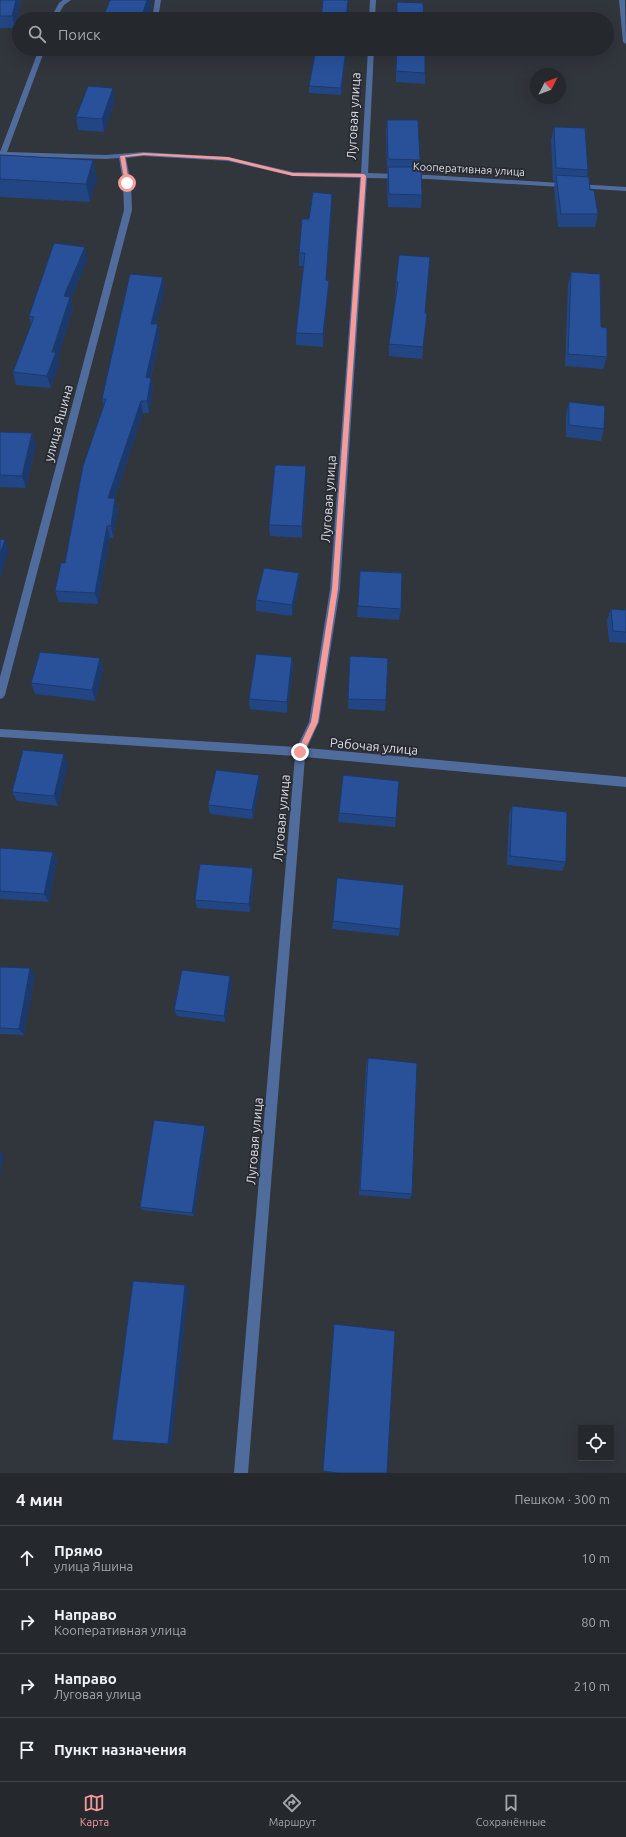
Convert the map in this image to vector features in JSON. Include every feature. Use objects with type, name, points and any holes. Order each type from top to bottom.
[{"type":"street","points":[[57,12],[62,4],[68,0]]},
{"type":"street","points":[[156,12],[158,0]]},
{"type":"street","points":[[372,12],[373,0]]},
{"type":"street","points":[[622,0],[626,42]]},
{"type":"street","points":[[2,154],[39,56]]},
{"type":"street","name":"Луговая улица","points":[[240,1473],[300,752],[314,722],[335,589],[364,176],[371,56]]},
{"type":"street","name":"Кооперативная улица","points":[[2,154],[106,157],[144,154],[228,159],[293,174],[428,177],[626,189]]},
{"type":"street","name":"улица Яшина","points":[[0,695],[128,210],[127,183],[122,156]]},
{"type":"street","name":"Рабочая улица","points":[[0,734],[300,752],[626,782]]},
{"type":"building","points":[[0,0],[16,0],[12,16],[0,16]]},
{"type":"building","points":[[110,0],[147,0],[143,12],[105,12]]},
{"type":"building","points":[[323,0],[348,0],[347,12],[322,12]]},
{"type":"building","points":[[397,2],[423,3],[424,12],[397,12]]},
{"type":"building","points":[[315,56],[345,56],[341,88],[309,86]]},
{"type":"building","points":[[397,56],[425,56],[425,73],[396,71]]},
{"type":"building","points":[[88,86],[113,88],[102,119],[76,117]]},
{"type":"building","points":[[387,120],[418,120],[420,160],[388,159]]},
{"type":"building","points":[[554,127],[585,128],[588,170],[556,168]]},
{"type":"building","points":[[0,155],[93,160],[86,184],[0,179]]},
{"type":"building","points":[[388,167],[421,167],[422,195],[389,194]]},
{"type":"building","points":[[556,175],[589,177],[590,190],[594,190],[598,214],[561,214]]},
{"type":"building","points":[[313,192],[332,194],[326,280],[329,281],[323,334],[296,333],[305,253],[299,253],[302,219],[309,219]]},
{"type":"building","points":[[54,243],[85,247],[64,296],[70,297],[52,352],[56,352],[47,376],[13,372],[34,317],[29,316]]},
{"type":"building","points":[[399,255],[430,257],[425,313],[427,314],[423,347],[389,344],[398,282],[396,281]]},
{"type":"building","points":[[571,272],[600,274],[601,327],[607,328],[607,357],[568,354]]},
{"type":"building","points":[[130,274],[163,277],[151,324],[158,324],[146,377],[151,378],[147,401],[141,401],[108,498],[115,498],[111,526],[107,526],[95,593],[55,591],[61,563],[65,563],[83,466],[106,399],[102,399]]},
{"type":"building","points":[[569,402],[605,406],[604,429],[569,425]]},
{"type":"building","points":[[0,432],[32,433],[22,476],[0,475]]},
{"type":"building","points":[[275,465],[306,466],[302,526],[269,525]]},
{"type":"building","points":[[0,539],[5,540],[0,554]]},
{"type":"building","points":[[264,568],[299,573],[292,605],[256,600]]},
{"type":"building","points":[[360,571],[402,573],[401,609],[358,606]]},
{"type":"building","points":[[611,609],[626,610],[626,632],[613,631]]},
{"type":"building","points":[[40,652],[100,658],[92,690],[31,683]]},
{"type":"building","points":[[256,654],[292,657],[287,702],[249,699]]},
{"type":"building","points":[[350,656],[388,658],[386,700],[348,699]]},
{"type":"building","points":[[23,750],[64,754],[54,796],[12,792]]},
{"type":"building","points":[[216,770],[259,775],[252,810],[208,805]]},
{"type":"building","points":[[343,775],[399,781],[396,818],[339,813]]},
{"type":"building","points":[[512,806],[567,812],[566,862],[510,856]]},
{"type":"building","points":[[0,848],[53,852],[44,894],[0,891]]},
{"type":"building","points":[[200,864],[253,868],[249,904],[195,900]]},
{"type":"building","points":[[337,878],[404,885],[400,929],[333,921]]},
{"type":"building","points":[[0,967],[30,968],[19,1029],[0,1028]]},
{"type":"building","points":[[182,970],[230,976],[224,1016],[174,1010]]},
{"type":"building","points":[[368,1058],[417,1063],[412,1194],[360,1190]]},
{"type":"building","points":[[154,1120],[205,1126],[192,1213],[140,1207]]},
{"type":"building","points":[[133,1281],[185,1285],[168,1444],[112,1440]]},
{"type":"building","points":[[334,1324],[395,1331],[387,1473],[338,1473],[323,1471]]},
{"type":"route","points":[[127,183],[122,156],[144,154],[228,159],[293,174],[364,176],[335,589],[314,722],[300,752]]}]
